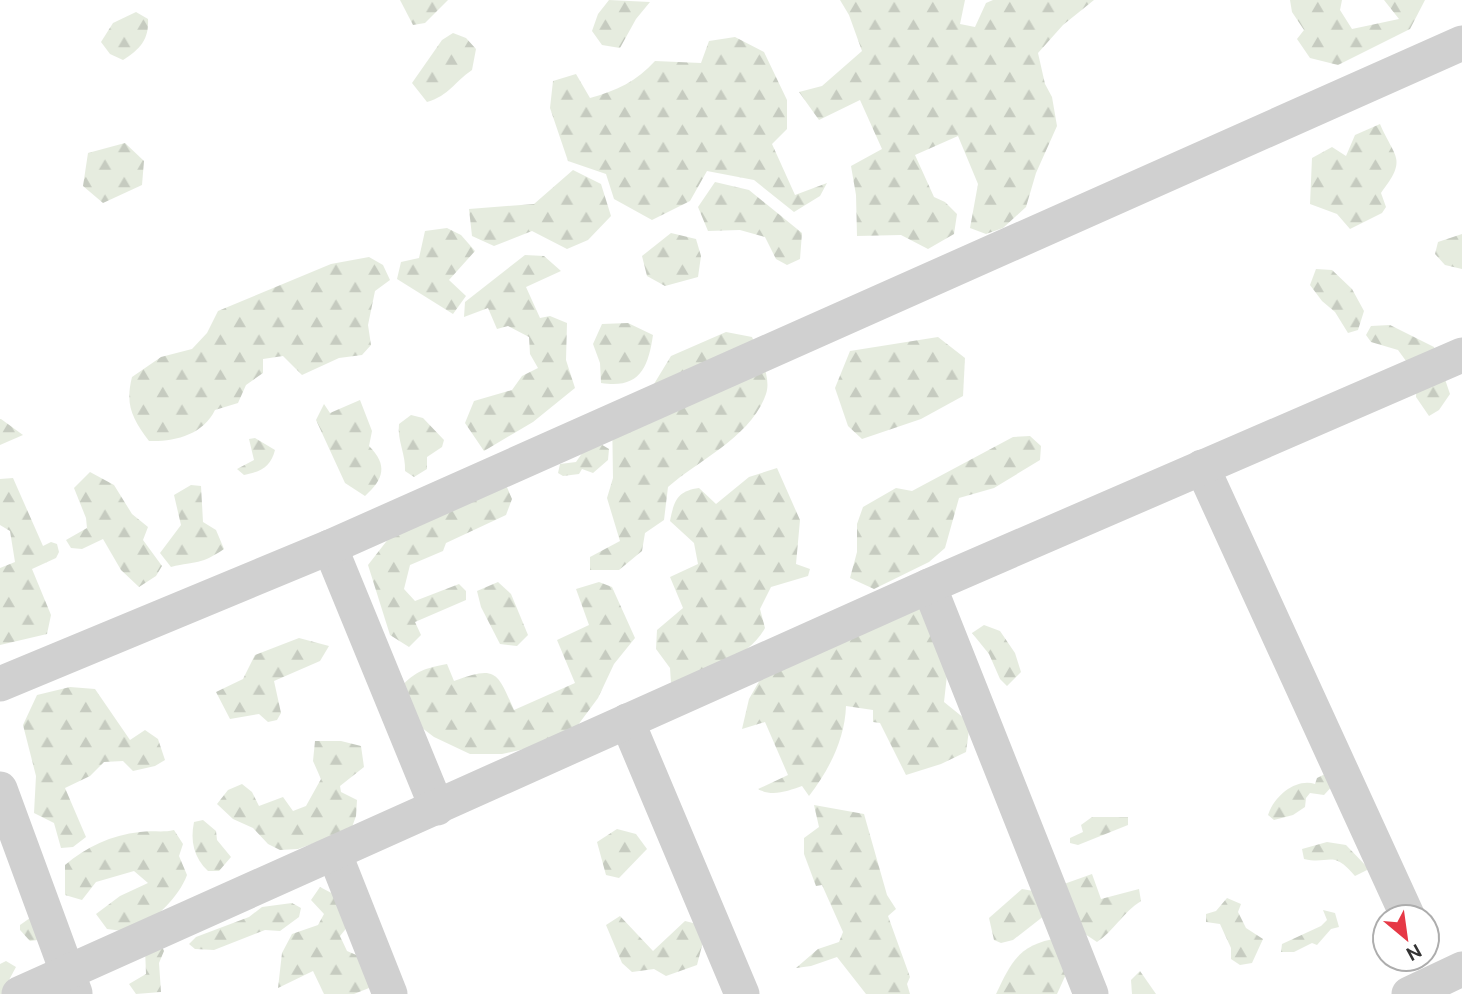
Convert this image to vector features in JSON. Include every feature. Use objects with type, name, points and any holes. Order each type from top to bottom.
[{"type":"street","points":[[0,684],[330,547],[1462,43]]},
{"type":"street","points":[[19,994],[71,983],[335,855],[627,721],[929,586],[1462,355]]},
{"type":"street","points":[[1202,467],[1402,903]]},
{"type":"street","points":[[330,547],[437,808]]},
{"type":"street","points":[[929,586],[1091,994]]},
{"type":"street","points":[[627,721],[742,994]]},
{"type":"street","points":[[0,789],[71,983]]},
{"type":"street","points":[[335,855],[390,994]]},
{"type":"green space","points":[[400,0],[448,0],[425,23],[413,25]]},
{"type":"green space","points":[[609,0],[650,2],[636,19],[620,48],[602,45],[592,31],[598,14]]},
{"type":"green space","points":[[840,0],[965,0],[960,24],[975,27],[986,3],[993,0],[1094,0],[1063,25],[1038,53],[1045,84],[1052,97],[1057,126],[1036,173],[1026,207],[1003,228],[986,234],[970,228],[978,184],[958,136],[915,155],[934,197],[945,202],[957,214],[954,234],[928,249],[901,235],[857,236],[856,195],[851,166],[882,149],[860,100],[819,120],[799,92],[822,86],[862,51],[849,15]]},
{"type":"green space","points":[[1290,0],[1342,0],[1340,10],[1352,29],[1399,19],[1384,0],[1425,0],[1410,29],[1338,65],[1310,58],[1297,39],[1304,30],[1292,12]]},
{"type":"green space","points":[[136,12],[148,19],[147,33],[139,48],[123,60],[110,54],[101,42],[113,23]]},
{"type":"green space","points":[[453,33],[466,38],[476,49],[472,70],[446,92],[427,102],[412,83],[442,40]]},
{"type":"green space","points":[[735,37],[764,52],[787,100],[787,129],[772,144],[795,195],[827,183],[820,196],[794,212],[754,180],[707,171],[690,201],[652,220],[614,199],[606,174],[568,161],[550,108],[553,81],[576,74],[590,98],[625,84],[655,61],[701,63],[709,41]]},
{"type":"green space","points":[[1380,124],[1394,152],[1397,165],[1381,193],[1386,207],[1382,213],[1350,229],[1337,214],[1310,204],[1312,158],[1332,147],[1346,156],[1355,135]]},
{"type":"green space","points":[[125,143],[144,161],[142,185],[103,203],[83,186],[88,153]]},
{"type":"green space","points":[[573,170],[601,184],[611,216],[588,240],[567,249],[532,231],[494,246],[472,236],[469,209],[534,204]]},
{"type":"green space","points":[[715,182],[749,190],[802,233],[800,259],[787,265],[776,259],[765,237],[740,230],[708,231],[698,207]]},
{"type":"green space","points":[[447,228],[461,235],[475,251],[449,280],[466,296],[453,314],[397,279],[401,262],[419,258],[425,231]]},
{"type":"green space","points":[[671,233],[696,239],[701,256],[698,277],[665,286],[647,276],[642,256]]},
{"type":"green space","points":[[1462,234],[1462,269],[1445,265],[1435,254],[1438,242]]},
{"type":"green space","points":[[525,255],[544,256],[561,271],[526,287],[540,318],[550,316],[567,323],[566,360],[575,388],[533,422],[484,451],[465,423],[474,401],[512,390],[522,376],[538,368],[530,354],[529,337],[508,326],[497,329],[488,308],[464,317],[465,302]]},
{"type":"green space","points":[[369,257],[383,265],[390,280],[375,291],[368,325],[371,345],[362,355],[339,358],[302,375],[283,356],[263,359],[263,373],[246,385],[238,403],[215,410],[203,426],[187,435],[149,441],[132,411],[129,396],[132,377],[161,357],[192,349],[207,333],[218,311],[331,264]]},
{"type":"green space","points":[[1316,269],[1332,270],[1352,289],[1364,311],[1358,330],[1348,333],[1335,312],[1310,285]]},
{"type":"green space","points":[[628,323],[653,335],[644,367],[633,379],[624,383],[601,383],[600,363],[593,344],[602,324]]},
{"type":"green space","points":[[1390,325],[1434,347],[1450,394],[1439,410],[1429,416],[1416,397],[1417,376],[1398,350],[1371,342],[1366,335],[1371,326]]},
{"type":"green space","points":[[726,332],[752,337],[764,365],[767,387],[759,409],[737,435],[668,487],[664,520],[645,533],[642,551],[619,570],[590,570],[590,557],[620,541],[607,498],[613,478],[612,412],[654,384],[671,356]]},
{"type":"green space","points":[[938,337],[965,358],[963,396],[921,419],[862,439],[848,426],[835,388],[850,351]]},
{"type":"green space","points":[[360,400],[372,431],[369,446],[381,466],[380,478],[365,496],[345,483],[316,420],[324,404],[330,413]]},
{"type":"green space","points":[[411,415],[423,418],[444,440],[442,447],[427,457],[427,469],[414,477],[405,471],[399,430],[399,424]]},
{"type":"green space","points":[[1,419],[23,435],[0,445]]},
{"type":"green space","points":[[1030,436],[1041,446],[1040,460],[994,488],[959,498],[945,548],[929,562],[874,589],[850,578],[857,552],[857,524],[863,507],[896,488],[912,491],[1013,437]]},
{"type":"green space","points":[[255,438],[275,450],[271,461],[264,468],[244,475],[237,469],[254,460],[249,439]]},
{"type":"green space","points":[[599,443],[609,449],[608,460],[593,473],[582,469],[579,474],[563,476],[558,473],[560,464],[576,462],[587,446]]},
{"type":"green space","points":[[777,468],[800,520],[796,564],[810,569],[808,576],[771,587],[760,609],[765,628],[748,648],[724,663],[671,683],[670,668],[656,649],[657,630],[683,608],[670,577],[698,564],[694,543],[670,521],[675,503],[681,494],[699,488],[716,504],[749,477]]},
{"type":"green space","points":[[90,472],[114,485],[132,514],[148,527],[143,540],[162,566],[156,576],[139,587],[121,570],[103,539],[82,549],[71,548],[66,540],[87,528],[86,518],[74,488]]},
{"type":"green space","points":[[13,478],[43,546],[51,542],[57,544],[59,552],[56,558],[32,569],[51,615],[47,634],[0,645],[0,568],[15,562],[10,531],[0,525],[0,479]]},
{"type":"green space","points":[[191,485],[201,486],[203,522],[216,530],[224,549],[203,560],[171,567],[160,553],[181,525],[174,495]]},
{"type":"green space","points":[[506,485],[512,499],[506,515],[446,543],[443,551],[410,565],[404,589],[415,601],[459,584],[466,591],[466,600],[415,622],[421,635],[409,647],[390,635],[368,565],[389,538]]},
{"type":"green space","points":[[498,582],[511,594],[528,635],[517,646],[500,644],[481,607],[477,591]]},
{"type":"green space","points":[[599,582],[612,587],[635,638],[614,664],[598,698],[575,729],[546,744],[502,754],[470,754],[434,737],[409,718],[401,687],[416,674],[440,665],[447,664],[454,681],[479,673],[494,675],[504,687],[514,710],[575,683],[557,640],[589,625],[576,589]]},
{"type":"green space","points":[[925,597],[949,657],[944,702],[970,723],[966,752],[941,764],[906,775],[880,723],[873,722],[873,710],[846,706],[843,730],[835,754],[809,796],[802,786],[774,793],[758,789],[788,775],[765,722],[742,729],[749,699],[765,671]]},
{"type":"green space","points":[[984,625],[1000,631],[1015,653],[1021,672],[1007,686],[1000,679],[989,654],[972,633]]},
{"type":"green space","points":[[299,638],[329,646],[320,661],[274,681],[281,713],[277,720],[268,722],[259,714],[230,719],[216,692],[243,679],[255,655]]},
{"type":"green space","points":[[70,687],[95,689],[130,740],[145,730],[158,739],[165,760],[155,766],[133,771],[123,761],[104,762],[90,776],[65,788],[86,837],[73,847],[61,848],[54,823],[34,813],[36,776],[23,725],[37,695]]},
{"type":"green space","points":[[315,741],[341,741],[361,746],[364,767],[340,786],[341,792],[357,800],[356,816],[351,830],[298,849],[280,850],[268,844],[253,828],[233,819],[217,804],[228,790],[242,784],[252,792],[259,806],[283,797],[293,811],[306,806],[321,779],[313,761]]},
{"type":"green space","points":[[1329,772],[1336,782],[1324,795],[1310,793],[1305,807],[1293,815],[1274,820],[1268,815],[1275,801],[1287,790],[1300,784],[1315,784],[1317,778]]},
{"type":"green space","points":[[814,805],[864,814],[887,895],[896,909],[888,916],[910,977],[907,984],[910,994],[866,994],[837,957],[796,968],[818,949],[839,942],[843,932],[822,885],[816,886],[804,854],[804,838],[819,827]]},
{"type":"green space","points":[[1092,817],[1128,817],[1128,825],[1078,845],[1070,843],[1070,838],[1083,832],[1081,825]]},
{"type":"green space","points":[[203,820],[216,831],[217,840],[231,857],[219,871],[208,871],[199,861],[194,849],[194,822]]},
{"type":"green space","points":[[617,829],[636,834],[647,849],[619,878],[606,875],[597,842]]},
{"type":"green space","points":[[174,830],[183,844],[179,856],[187,875],[173,899],[139,933],[107,929],[96,914],[120,896],[148,883],[134,871],[96,882],[82,900],[65,895],[65,865],[82,853],[119,836],[144,831]]},
{"type":"green space","points":[[1327,842],[1346,845],[1369,869],[1355,876],[1336,860],[1304,859],[1302,849]]},
{"type":"green space","points":[[1092,874],[1101,899],[1139,889],[1141,901],[1097,942],[1082,932],[1064,884]]},
{"type":"green space","points":[[320,887],[341,898],[353,920],[340,936],[347,951],[368,960],[369,988],[354,994],[324,994],[313,971],[278,988],[282,953],[292,934],[318,925],[324,914],[311,900]]},
{"type":"green space","points":[[1022,889],[1039,892],[1049,912],[1013,940],[1001,943],[994,940],[989,918]]},
{"type":"green space","points":[[1227,898],[1241,904],[1238,912],[1246,928],[1263,939],[1252,963],[1240,965],[1231,959],[1231,948],[1220,924],[1206,922],[1206,914],[1216,911]]},
{"type":"green space","points":[[292,903],[301,908],[299,917],[280,931],[265,930],[214,950],[195,949],[189,944],[196,937],[249,917],[262,907]]},
{"type":"green space","points":[[1323,910],[1335,913],[1339,927],[1331,929],[1317,945],[1312,943],[1294,952],[1281,952],[1282,944],[1321,926],[1327,920]]},
{"type":"green space","points":[[620,916],[653,951],[685,921],[701,925],[703,942],[697,965],[666,976],[654,969],[632,972],[622,963],[606,925]]},
{"type":"green space","points":[[30,918],[45,939],[30,941],[20,930],[20,925]]},
{"type":"green space","points":[[1059,938],[1067,972],[1057,994],[996,994],[1013,963],[1026,949]]},
{"type":"green space","points":[[160,942],[164,951],[159,963],[161,992],[136,994],[129,984],[146,974],[145,948]]},
{"type":"green space","points":[[6,961],[16,967],[9,980],[7,994],[0,994],[0,964]]},
{"type":"green space","points":[[1140,971],[1156,994],[1132,994],[1131,980]]}]
